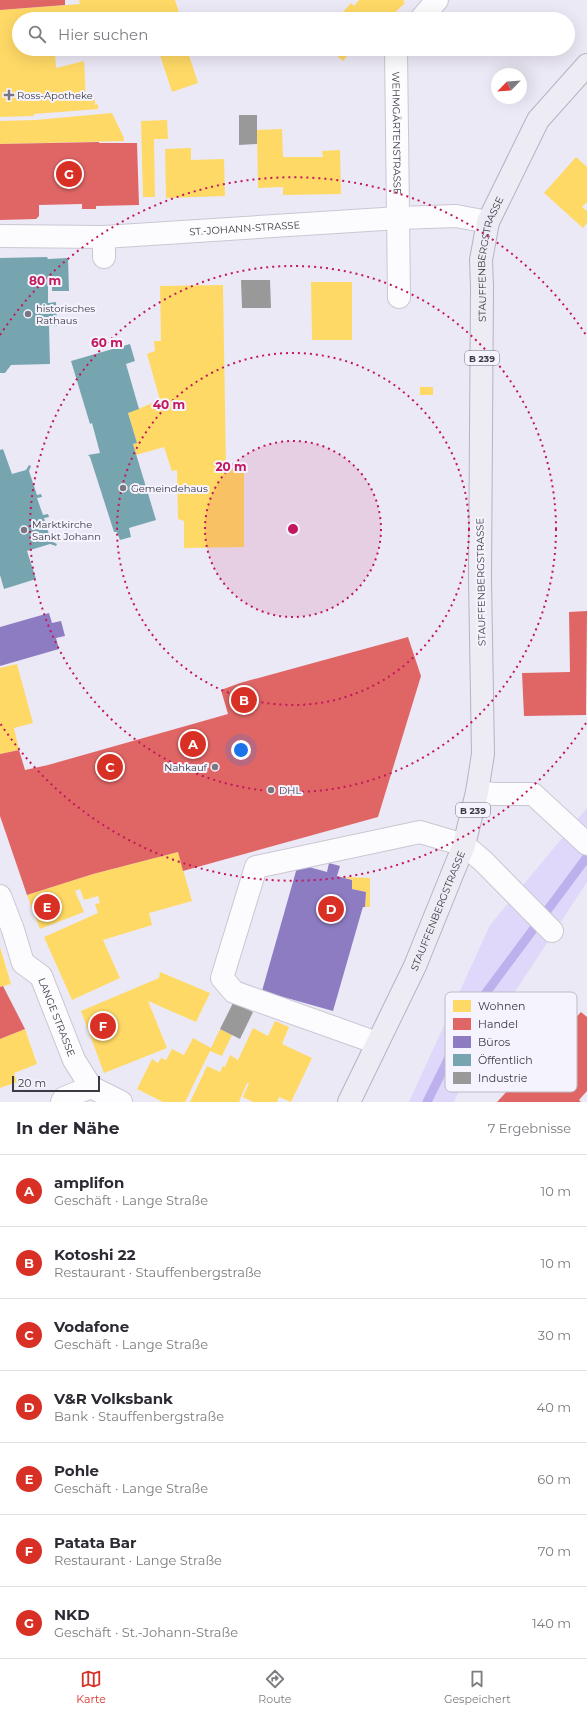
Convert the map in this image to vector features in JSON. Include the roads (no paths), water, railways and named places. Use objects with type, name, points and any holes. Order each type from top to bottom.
[{"type":"main road","name":"STAUFFENBERGSTRASSE","points":[[349,1102],[415,966],[464,845],[477,792],[483,754],[480,579],[481,260],[488,222],[538,120],[587,66]]},
{"type":"street","points":[[427,12],[437,0]]},
{"type":"street","name":"WEHMGÄRTENSTRASSE","points":[[396,56],[400,218],[399,298]]},
{"type":"street","name":"ST.-JOHANN-STRASSE","points":[[0,236],[61,237],[104,247],[400,218],[456,216],[488,222]]},
{"type":"street","points":[[477,792],[494,794],[533,794],[586,844]]},
{"type":"street","points":[[377,1043],[234,992],[222,978],[256,867],[420,832],[464,845],[483,861],[552,931]]},
{"type":"street","name":"LANGE STRASSE","points":[[3,896],[23,963],[41,976],[57,1028],[74,1060],[91,1087]]},
{"type":"street","points":[[62,1102],[64,1098],[91,1087],[121,1102]]},
{"type":"waterway","points":[[487,992],[587,857]]},
{"type":"waterway","points":[[427,1102],[445,1066]]},
{"type":"place","name":"Ross-Apotheke","points":[[9,95]]},
{"type":"place","name":"NKD","points":[[69,174]]},
{"type":"place","name":"historisches Rathaus","points":[[28,314]]},
{"type":"place","name":"Gemeindehaus","points":[[123,488]]},
{"type":"place","name":"Marktkirche Sankt Johann","points":[[24,530]]},
{"type":"place","name":"Kotoshi 22","points":[[244,700]]},
{"type":"place","name":"amplifon","points":[[193,744]]},
{"type":"place","name":"Vodafone","points":[[110,767]]},
{"type":"place","name":"Nahkauf","points":[[215,767]]},
{"type":"place","name":"DHL","points":[[271,790]]},
{"type":"place","name":"Pohle","points":[[47,907]]},
{"type":"place","name":"V&R Volksbank","points":[[331,909]]},
{"type":"place","name":"Patata Bar","points":[[103,1026]]}]
